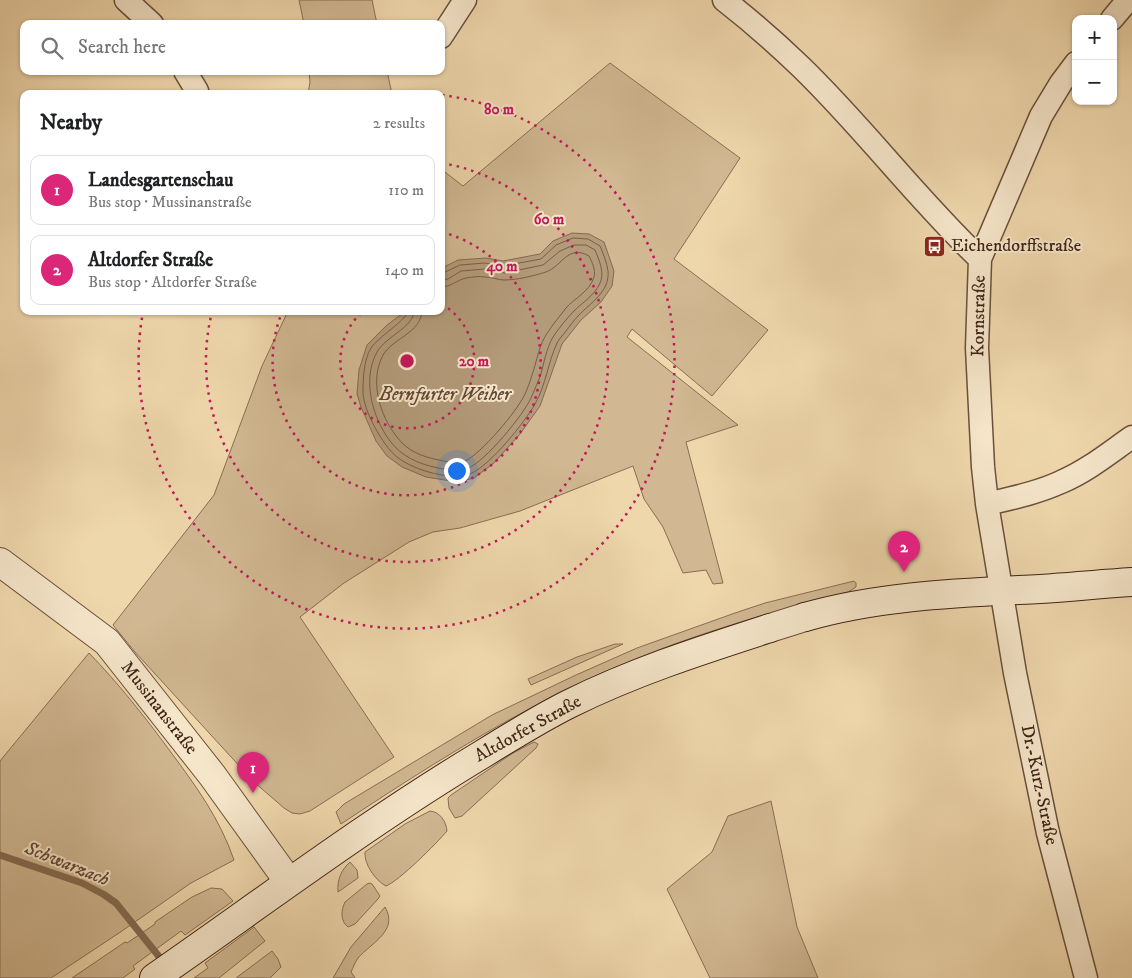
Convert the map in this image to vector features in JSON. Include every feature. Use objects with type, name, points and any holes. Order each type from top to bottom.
[{"type":"main road","name":"Mussinanstraße","points":[[0,562],[107,642],[206,767],[289,882]]},
{"type":"main road","name":"Altdorfer Straße","points":[[154,978],[289,882],[449,774],[567,705],[603,688],[770,628],[805,617],[865,603],[937,595],[1132,582]]},
{"type":"street","points":[[126,0],[148,20]]},
{"type":"street","points":[[445,31],[465,0]]},
{"type":"street","points":[[724,0],[753,23],[801,68],[951,231],[980,258]]},
{"type":"street","points":[[1115,15],[1128,0]]},
{"type":"street","name":"Kornstraße","points":[[1002,590],[987,504],[983,467],[977,348],[980,258],[1041,116],[1072,68]]},
{"type":"street","points":[[187,75],[196,90]]},
{"type":"street","points":[[987,504],[1042,490],[1062,482],[1083,471],[1132,437]]},
{"type":"street","name":"Dr.-Kurz-Straße","points":[[1002,590],[1015,673],[1048,833],[1086,978]]},
{"type":"shaded area","points":[[299,0],[372,0],[376,20],[303,20]]},
{"type":"shaded area","points":[[610,63],[740,158],[674,259],[768,330],[712,396],[632,329],[627,337],[738,425],[686,442],[723,583],[713,584],[706,570],[683,573],[663,527],[644,499],[633,466],[520,511],[460,528],[433,532],[409,542],[344,583],[300,617],[394,757],[310,811],[300,814],[292,813],[254,782],[135,652],[113,625],[214,495],[262,366],[286,315],[445,315],[445,172],[463,186]]},
{"type":"shaded area","points":[[309,75],[388,75],[391,90],[309,90]]},
{"type":"shaded area","points":[[854,581],[856,587],[848,592],[691,638],[630,661],[566,690],[468,744],[341,824],[336,812],[344,804],[492,715],[576,675],[637,648],[735,613],[765,603]]},
{"type":"shaded area","points":[[615,644],[623,644],[531,685],[528,679],[577,657]]},
{"type":"shaded area","points":[[89,653],[161,738],[189,777],[207,803],[222,831],[234,860],[191,883],[51,978],[0,978],[0,761]]},
{"type":"shaded area","points":[[534,742],[538,744],[536,748],[462,816],[455,818],[449,808],[448,798],[451,795],[513,753]]},
{"type":"shaded area","points":[[771,801],[797,927],[818,978],[710,978],[667,889],[712,852],[728,816]]},
{"type":"shaded area","points":[[430,811],[437,813],[442,818],[447,831],[408,870],[386,886],[371,871],[366,862],[365,852],[405,824]]},
{"type":"shaded area","points":[[350,862],[357,870],[358,878],[338,892],[340,876]]},
{"type":"shaded area","points":[[370,883],[380,896],[355,924],[348,927],[345,925],[342,915],[345,902]]},
{"type":"shaded area","points":[[211,888],[222,889],[233,901],[185,935],[181,931],[133,966],[135,969],[123,978],[72,978],[125,942],[127,943],[192,897]]},
{"type":"shaded area","points":[[385,907],[389,923],[382,936],[363,952],[357,960],[351,972],[355,978],[333,978],[351,947]]},
{"type":"shaded area","points":[[254,927],[265,941],[219,978],[194,978],[208,968],[205,963]]},
{"type":"shaded area","points":[[272,951],[281,967],[270,978],[236,978]]},
{"type":"water","name":"Bernfurter Weiher","points":[[572,233],[589,234],[604,242],[614,271],[612,286],[601,302],[581,320],[562,344],[540,406],[520,434],[494,463],[474,478],[457,482],[426,477],[402,467],[387,456],[376,441],[357,394],[359,370],[367,345],[387,325],[401,315],[445,315],[445,266],[458,260],[486,258],[503,261],[540,254],[553,241]]},
{"type":"waterway","name":"Schwarzach","points":[[0,855],[82,883],[103,894],[116,903],[165,964]]},
{"type":"place","name":"Eichendorffstraße","points":[[935,246]]},
{"type":"place","name":"Altdorfer Straße","points":[[904,572]]},
{"type":"place","name":"Landesgartenschau","points":[[253,793]]}]
